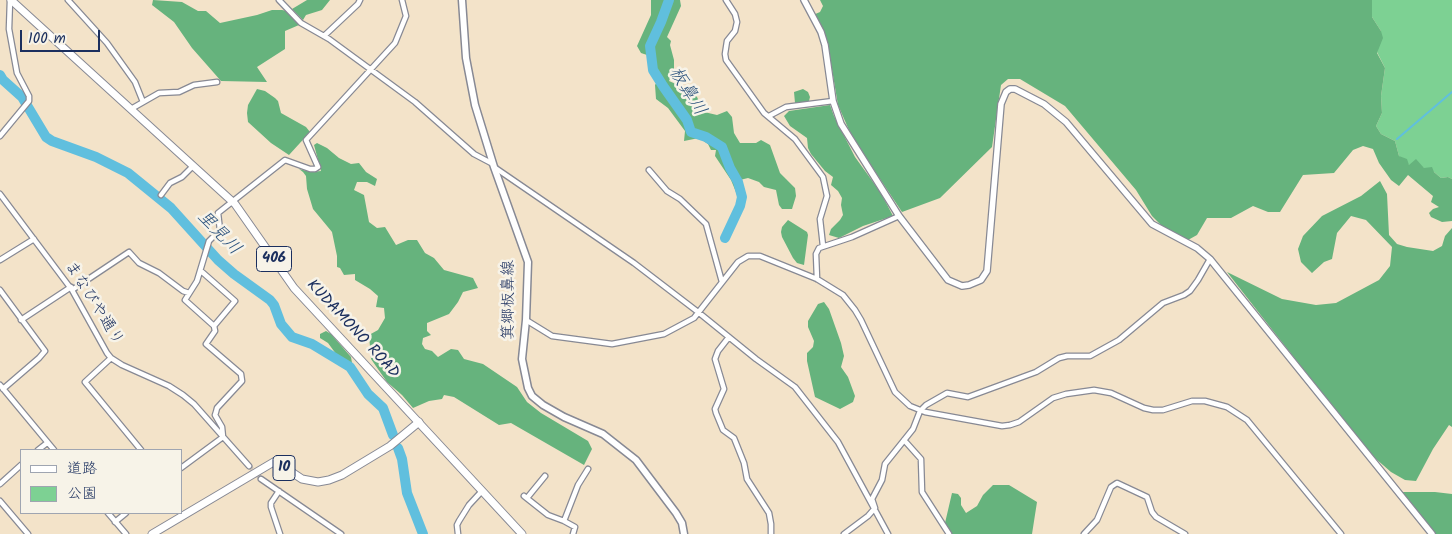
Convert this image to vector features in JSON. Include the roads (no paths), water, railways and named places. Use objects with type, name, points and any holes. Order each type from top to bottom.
[{"type":"main road","name":"KUDAMONO ROAD","points":[[10,0],[232,202],[294,288],[522,534]]},
{"type":"main road","name":"箕郷板鼻線","points":[[462,0],[466,58],[475,105],[493,165],[528,262],[523,370],[528,388],[532,396],[552,411],[603,434],[636,460],[676,513],[682,523],[684,534]]},
{"type":"main road","name":"10","points":[[152,534],[277,460],[302,479],[318,482],[329,480],[342,475],[390,446],[419,422]]},
{"type":"street","points":[[0,136],[29,101],[29,96],[18,73],[9,29],[10,0]]},
{"type":"street","points":[[68,0],[107,43],[135,82],[143,102]]},
{"type":"street","points":[[279,0],[301,23],[324,36],[416,102],[470,150],[626,258],[794,387],[838,442],[888,534]]},
{"type":"street","points":[[324,36],[360,0]]},
{"type":"street","points":[[182,467],[223,437],[222,427],[215,415],[217,408],[242,381],[241,374],[206,344],[215,331],[214,326],[185,300],[195,285],[201,270],[204,253],[211,238],[220,230],[218,213],[285,160],[310,169],[318,167],[306,140],[395,43],[406,16],[402,0]]},
{"type":"street","points":[[726,0],[735,14],[737,22],[735,31],[727,41],[725,50],[726,60],[762,110],[795,140],[823,177],[827,196],[820,219],[823,246]]},
{"type":"street","points":[[804,0],[821,32],[825,45],[833,101],[841,124],[899,216],[948,280],[962,286],[969,285],[981,280],[987,271],[1001,104],[1006,92],[1010,89],[1015,89],[1044,104],[1066,122],[1152,224],[1197,248],[1210,259],[1432,534]]},
{"type":"street","points":[[131,109],[159,93],[179,92],[194,85],[217,82]]},
{"type":"street","points":[[769,116],[786,107],[833,101]]},
{"type":"street","points":[[160,195],[170,183],[182,177],[193,166]]},
{"type":"street","points":[[649,170],[667,191],[680,199],[706,224],[722,282]]},
{"type":"street","name":"まなびや通り","points":[[0,194],[72,288],[111,358],[122,365],[169,386],[183,395],[194,404],[249,466]]},
{"type":"street","points":[[817,279],[816,254],[819,248],[852,237],[899,216]]},
{"type":"street","points":[[0,260],[34,239]]},
{"type":"street","points":[[21,320],[129,252],[139,263],[160,273],[183,291],[189,293]]},
{"type":"street","points":[[526,320],[552,336],[616,344],[672,331],[694,318],[738,262],[745,257],[755,255],[817,279],[843,295],[856,310],[896,392],[910,406],[920,411],[1002,426],[1018,422],[1053,398],[1094,390],[1111,393],[1144,408],[1153,410],[1163,410],[1192,401],[1205,401],[1221,405],[1238,412],[1247,420],[1341,534]]},
{"type":"street","points":[[844,534],[868,516],[874,508],[872,499],[882,480],[885,464],[916,424],[920,411],[926,405],[947,393],[968,396],[1036,372],[1059,358],[1090,356],[1119,340],[1163,303],[1190,291],[1210,259]]},
{"type":"street","points":[[201,270],[235,301],[214,326]]},
{"type":"street","points":[[0,290],[45,351],[39,358],[2,387],[53,449]]},
{"type":"street","points":[[729,337],[718,351],[715,359],[724,389],[715,409],[723,430],[734,438],[744,463],[747,479],[769,513],[772,524],[770,534]]},
{"type":"street","points":[[111,358],[85,382],[140,449]]},
{"type":"street","points":[[904,440],[921,459],[922,492],[949,534]]},
{"type":"street","points":[[39,449],[47,443]]},
{"type":"street","points":[[0,484],[20,466]]},
{"type":"street","points":[[564,521],[578,485],[588,469]]},
{"type":"street","points":[[545,476],[525,497],[548,515],[574,527],[573,534]]},
{"type":"street","points":[[261,479],[340,534]]},
{"type":"street","points":[[1084,534],[1097,520],[1111,487],[1117,483],[1147,497],[1152,512],[1156,517],[1185,534]]},
{"type":"street","points":[[279,491],[271,502],[271,507],[280,534]]},
{"type":"street","points":[[458,534],[457,525],[459,521],[469,504],[482,492]]},
{"type":"street","points":[[0,501],[28,534]]},
{"type":"street","points":[[109,514],[126,534]]},
{"type":"street","points":[[115,522],[125,514]]},
{"type":"waterway","name":"板鼻川","points":[[669,0],[650,46],[653,70],[687,120],[691,132],[706,137],[722,147],[738,182],[742,197],[740,206],[725,238]]},
{"type":"waterway","name":"里見川","points":[[0,75],[22,97],[46,137],[96,157],[128,173],[171,208],[218,260],[270,300],[274,305],[281,324],[292,337],[312,344],[350,367],[368,394],[383,408],[393,435]]},
{"type":"waterway","points":[[1397,139],[1452,92]]},
{"type":"waterway","name":"里見川","points":[[398,448],[402,459],[407,493],[423,534]]},
{"type":"tunnel","points":[[249,466],[261,479]]}]
